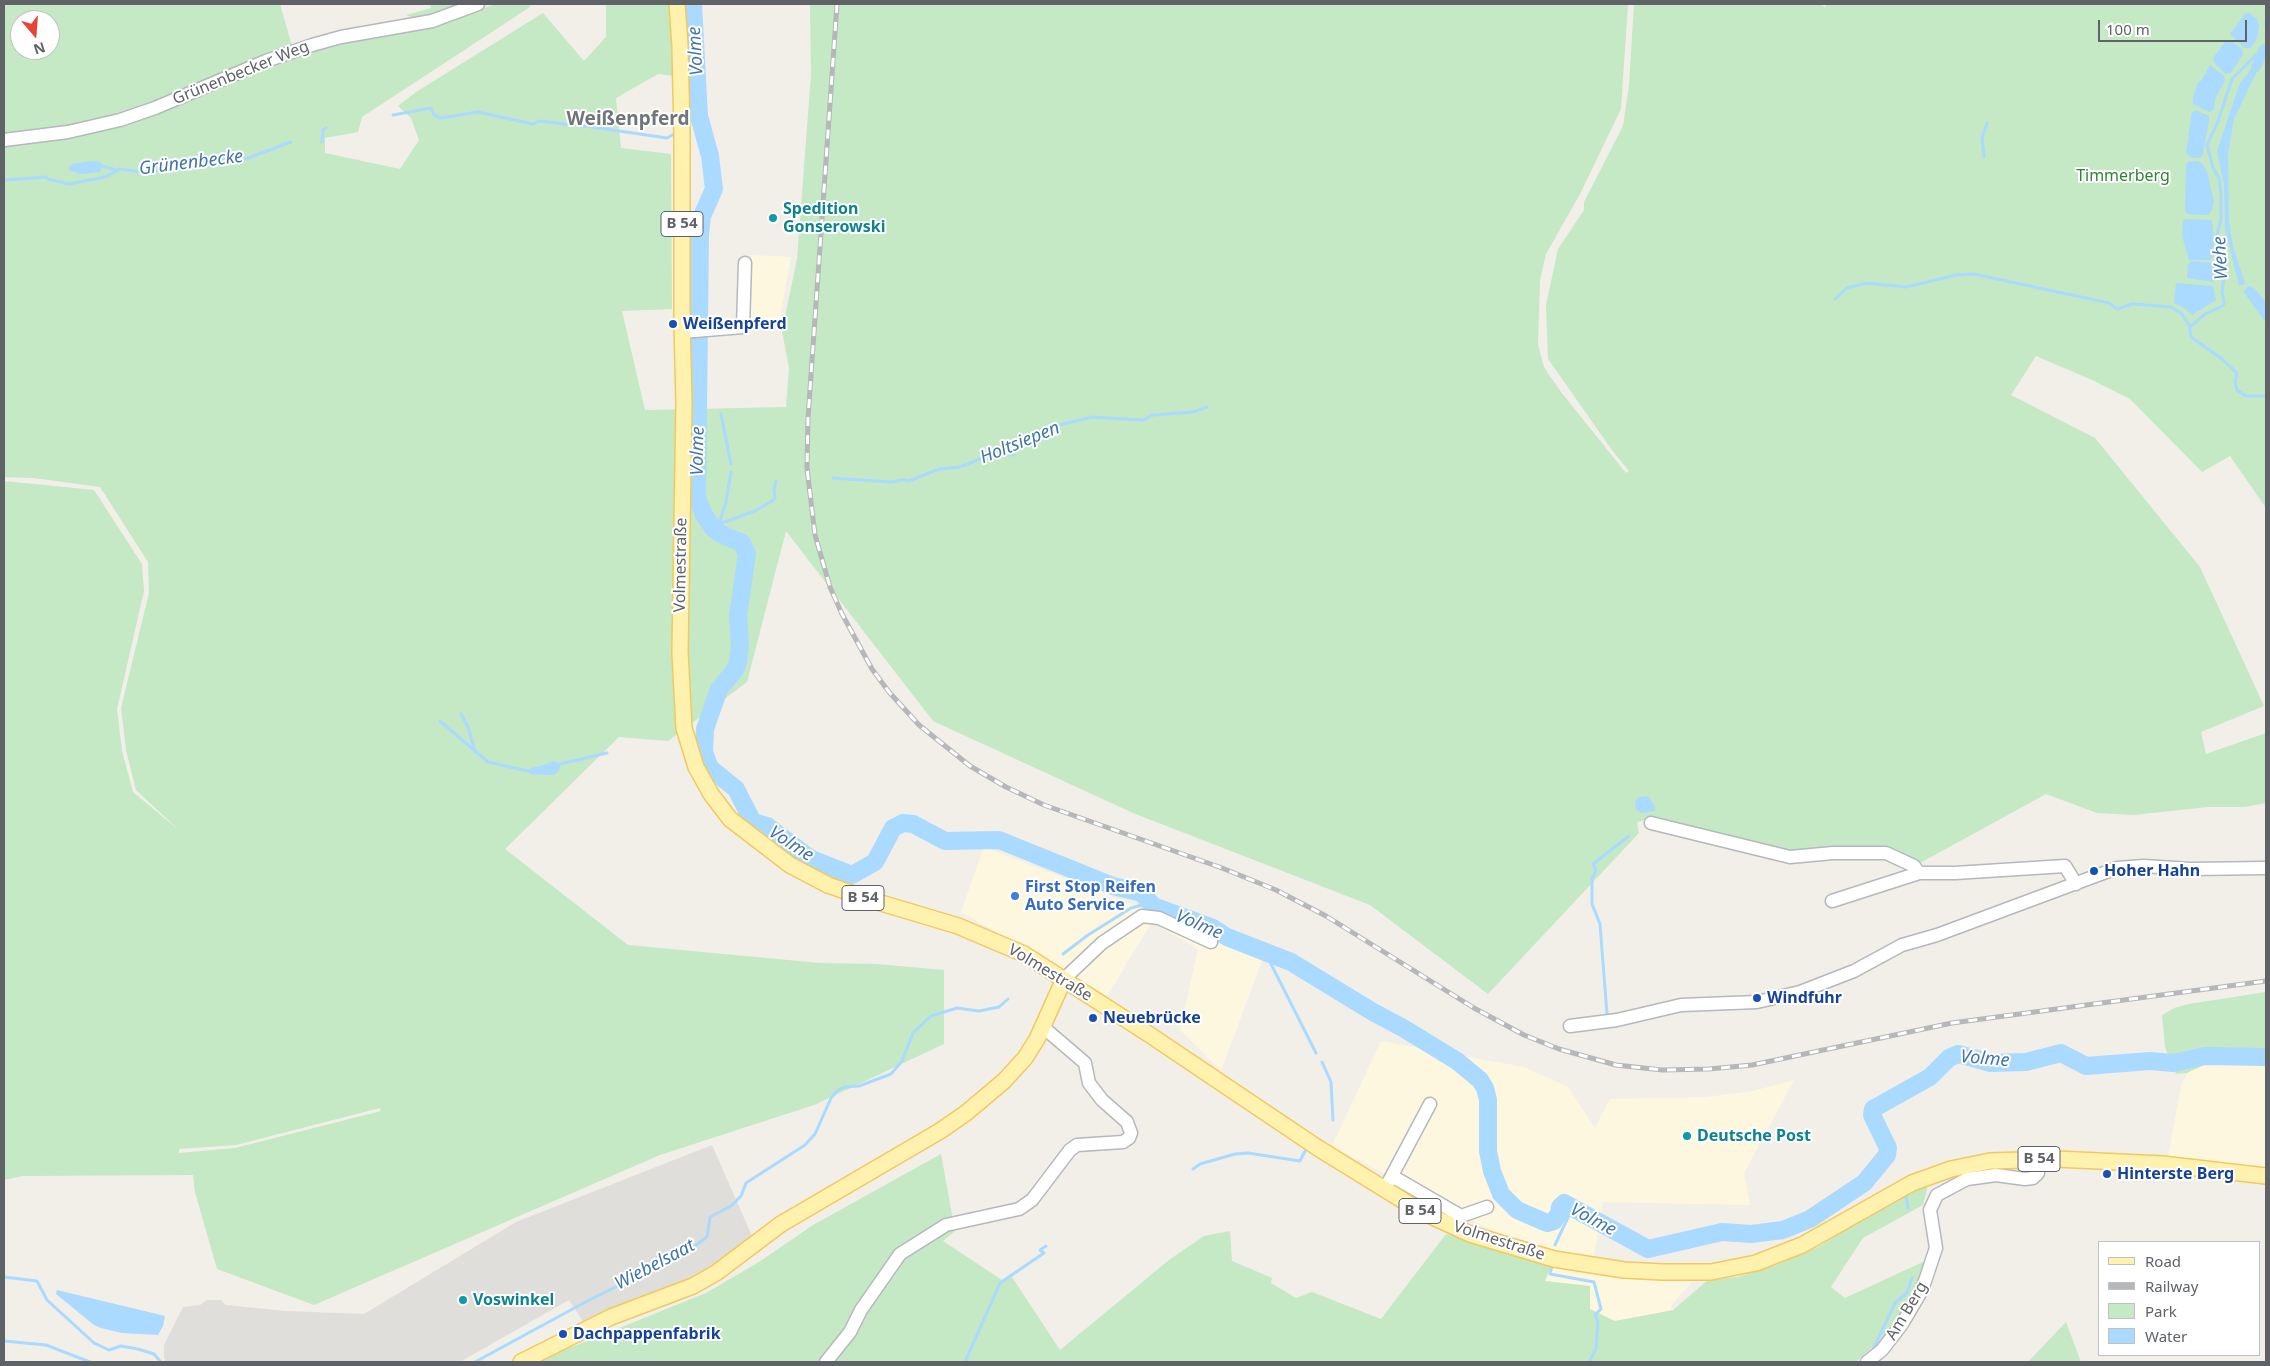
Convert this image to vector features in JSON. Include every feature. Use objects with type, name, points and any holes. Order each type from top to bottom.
[{"type":"main road","name":"B 54","points":[[677,4],[680,46],[687,332]]},
{"type":"main road","name":"Volmestraße","points":[[687,332],[680,652],[684,728],[696,767],[711,794],[730,819],[790,865],[828,884],[871,900],[958,926],[1024,954],[1318,1148],[1388,1183],[1447,1225],[1497,1243],[1554,1259],[1624,1270],[1687,1273],[1734,1268],[1778,1255],[1827,1231],[1883,1198],[1932,1175],[1990,1161],[2038,1159],[2162,1164],[2266,1176]]},
{"type":"main road","points":[[521,1362],[611,1317],[693,1286],[716,1273],[782,1224],[940,1131],[985,1098],[1015,1071],[1037,1040],[1064,979]]},
{"type":"street","name":"Grünenbecker Weg","points":[[4,140],[68,132],[120,120],[155,108],[266,61],[312,45],[341,37],[432,21],[478,4]]},
{"type":"street","points":[[687,332],[743,327],[745,263]]},
{"type":"street","points":[[1651,823],[1790,857],[1833,853],[1886,853],[1914,866],[1919,873]]},
{"type":"street","points":[[1832,901],[1919,873],[1955,873],[2065,866],[2076,884]]},
{"type":"street","points":[[1570,1026],[1617,1020],[1681,1005],[1757,1002],[1800,992],[1854,971],[1902,945],[1937,935],[2110,870],[2128,866],[2190,869],[2266,868]]},
{"type":"street","points":[[1064,979],[1102,943],[1142,916],[1159,918],[1211,942]]},
{"type":"street","points":[[826,1362],[850,1332],[861,1310],[900,1254],[946,1225],[960,1220],[1018,1209],[1032,1200],[1070,1150],[1077,1145],[1123,1142],[1129,1138],[1131,1133],[1127,1122],[1102,1100],[1089,1083],[1085,1063],[1043,1027]]},
{"type":"street","points":[[1430,1104],[1388,1183],[1461,1216],[1487,1207]]},
{"type":"street","name":"Am Berg","points":[[1867,1362],[1882,1350],[1902,1324],[1922,1290],[1936,1248],[1930,1210],[1937,1195],[1967,1179],[1996,1176],[2033,1178],[2038,1173],[2038,1159]]},
{"type":"shaded area","points":[[751,255],[791,257],[778,328],[748,326]]},
{"type":"shaded area","points":[[984,847],[1263,958],[1221,1071],[1180,1030],[1198,949],[1152,922],[1107,996],[961,912]]},
{"type":"shaded area","points":[[1381,1041],[1524,1067],[1568,1087],[1595,1128],[1610,1099],[1706,1097],[1753,1091],[1794,1080],[1744,1173],[1750,1205],[1603,1202],[1591,1273],[1626,1278],[1693,1281],[1670,1307],[1674,1310],[1614,1321],[1590,1309],[1590,1286],[1545,1281],[1552,1262],[1332,1146]]},
{"type":"shaded area","points":[[2204,1065],[2266,1065],[2266,1167],[2168,1157],[2181,1086],[2187,1073]]},
{"type":"shaded area","points":[[712,1145],[752,1236],[702,1272],[586,1326],[569,1300],[460,1362],[166,1362],[164,1358],[164,1345],[183,1307],[200,1305],[207,1300],[221,1300],[226,1305],[286,1311],[364,1314],[516,1222]]},
{"type":"green space","points":[[4,4],[280,4],[292,46],[119,116],[16,136],[4,136]]},
{"type":"green space","points":[[430,4],[474,4],[418,20],[406,15],[431,8]]},
{"type":"green space","name":"Timmerberg","points":[[495,4],[529,4],[530,7],[362,117],[358,132],[325,138],[325,153],[400,169],[419,140],[411,118],[398,106],[416,92],[543,13],[584,61],[606,37],[606,4],[669,4],[675,76],[658,74],[616,98],[621,148],[671,154],[672,309],[622,311],[645,410],[786,407],[789,368],[782,331],[797,259],[811,75],[810,4],[1628,4],[1621,109],[1580,194],[1546,254],[1540,280],[1538,345],[1544,367],[1561,392],[1626,473],[1629,471],[1548,359],[1546,305],[1558,249],[1584,210],[1584,202],[1623,126],[1629,85],[1634,4],[1820,4],[1825,7],[1826,4],[2266,4],[2266,508],[2230,456],[2202,472],[2130,399],[2092,380],[2036,356],[2011,395],[2095,438],[2200,567],[2264,706],[2201,732],[2206,754],[2266,733],[2266,803],[2245,807],[2208,807],[2133,815],[2097,813],[2046,794],[1920,863],[1900,852],[1782,851],[1649,819],[1637,822],[1639,833],[1488,994],[1370,905],[1133,813],[933,721],[786,531],[747,682],[668,741],[619,737],[505,849],[628,945],[820,963],[876,964],[944,970],[944,1044],[814,1105],[660,1155],[314,1305],[217,1269],[195,1192],[193,1175],[22,1176],[4,1180],[4,481],[94,490],[142,564],[144,591],[117,709],[122,751],[133,792],[180,831],[136,790],[126,750],[121,708],[149,593],[148,562],[100,487],[34,478],[4,477],[4,145],[123,125],[296,57],[341,42],[438,26]],"holes":[[[380,1108],[381,1111],[235,1148],[179,1153],[179,1149],[236,1145]]]},
{"type":"green space","points":[[2266,992],[2266,1065],[2204,1065],[2187,1073],[2176,1074],[2165,1047],[2162,1015],[2174,1008],[2189,1004]]},
{"type":"green space","points":[[941,1154],[955,1231],[943,1241],[1002,1280],[1012,1277],[1060,1350],[1169,1260],[1204,1236],[1230,1231],[1232,1261],[1272,1278],[1271,1283],[1296,1298],[1312,1292],[1381,1319],[1446,1234],[1553,1262],[1545,1281],[1590,1286],[1590,1309],[1615,1321],[1673,1310],[1708,1280],[1738,1277],[1777,1265],[1818,1247],[1883,1207],[1928,1185],[1923,1205],[1863,1238],[1831,1287],[1845,1298],[1925,1261],[1920,1281],[1888,1333],[1856,1362],[535,1362],[706,1293],[759,1262],[813,1225]]},
{"type":"green space","points":[[2066,1322],[2081,1362],[2028,1362]]},
{"type":"water","points":[[2249,13],[2258,20],[2259,25],[2257,38],[2251,48],[2245,48],[2230,34],[2245,14]]},
{"type":"water","points":[[2230,40],[2242,49],[2243,54],[2231,73],[2225,74],[2214,62],[2213,58],[2225,42]]},
{"type":"water","points":[[2210,65],[2224,76],[2225,80],[2215,100],[2214,110],[2209,112],[2193,104],[2193,98],[2198,82],[2201,81]]},
{"type":"water","points":[[2254,66],[2258,69],[2234,119],[2228,154],[2229,222],[2233,246],[2245,284],[2239,286],[2225,228],[2224,185],[2217,151],[2240,83]]},
{"type":"water","points":[[2196,110],[2209,116],[2203,154],[2200,158],[2190,157],[2186,153],[2192,112]]},
{"type":"water","points":[[91,161],[100,162],[102,166],[100,172],[80,174],[69,170],[69,167],[73,164]]},
{"type":"water","points":[[2197,161],[2202,163],[2207,172],[2214,201],[2212,210],[2208,215],[2188,214],[2185,210],[2186,166],[2187,162]]},
{"type":"water","points":[[2186,219],[2211,220],[2213,225],[2214,255],[2210,260],[2189,260],[2182,236],[2183,221]]},
{"type":"water","points":[[2191,261],[2214,263],[2216,265],[2216,278],[2214,282],[2187,278],[2188,264]]},
{"type":"water","points":[[2176,283],[2213,286],[2216,300],[2192,315],[2183,307],[2174,303]]},
{"type":"water","points":[[2249,286],[2254,288],[2266,302],[2266,323],[2243,291]]},
{"type":"water","points":[[556,761],[560,766],[554,775],[530,774],[528,771],[529,769]]},
{"type":"water","points":[[1648,796],[1655,806],[1655,811],[1641,813],[1636,809],[1635,802],[1639,797]]},
{"type":"water","points":[[57,1290],[165,1316],[163,1326],[158,1335],[122,1333],[101,1328],[94,1325],[56,1294]]},
{"type":"waterway","name":"Volme","points":[[693,4],[699,116],[710,156],[714,189],[702,216],[700,235],[697,498],[704,515],[713,528],[721,534],[742,543],[747,554],[738,615],[740,646],[738,662],[735,670],[719,689],[705,729],[704,752],[710,768],[736,789],[753,822],[767,826],[811,859],[852,875],[875,862],[893,828],[903,823],[913,824],[945,841],[999,840],[1113,886],[1142,893],[1153,906],[1213,928],[1227,937],[1291,962],[1457,1061],[1480,1080],[1485,1088],[1488,1100],[1488,1151],[1492,1171],[1501,1194],[1517,1210],[1547,1223],[1554,1221],[1560,1207],[1564,1203],[1648,1249],[1722,1232],[1751,1234],[1783,1230],[1810,1219],[1864,1183],[1887,1155],[1888,1148],[1872,1115],[1873,1109],[1930,1077],[1949,1058],[1958,1054],[1991,1063],[2026,1062],[2061,1053],[2086,1066],[2150,1061],[2173,1063],[2205,1056],[2266,1057]]},
{"type":"waterway","name":"Wehe","points":[[2266,21],[2266,27]]},
{"type":"waterway","name":"Wehe","points":[[2266,45],[2232,79],[2217,124],[2207,145],[2213,168],[2219,178],[2221,194],[2221,219],[2216,239],[2225,269],[2222,292],[2224,302],[2223,306],[2205,314],[2190,327],[2191,337],[2222,359],[2237,373],[2235,382],[2237,390],[2246,396],[2266,396]]},
{"type":"waterway","points":[[2256,67],[2264,49]]},
{"type":"waterway","name":"Grünenbecke","points":[[393,115],[431,108],[434,115],[441,118],[478,112],[533,124],[539,121],[667,138],[674,134]]},
{"type":"waterway","points":[[1984,157],[1982,138],[1987,123]]},
{"type":"waterway","name":"Grünenbecke","points":[[322,142],[323,130],[326,128]]},
{"type":"waterway","name":"Grünenbecke","points":[[701,139],[706,138]]},
{"type":"waterway","name":"Grünenbecke","points":[[4,180],[46,177],[69,184],[105,177],[120,169],[141,172],[199,165],[222,158],[234,160],[248,158],[291,142]]},
{"type":"waterway","points":[[102,166],[116,170]]},
{"type":"waterway","points":[[1835,299],[1847,288],[1866,283],[1906,287],[1956,275],[1974,274],[2109,303],[2117,309],[2132,304],[2171,307],[2182,314],[2190,327]]},
{"type":"waterway","name":"Holtsiepen","points":[[833,478],[891,482],[909,481],[939,469],[960,467],[1055,426],[1092,417],[1144,420],[1152,415],[1193,412],[1207,407]]},
{"type":"waterway","points":[[721,414],[731,464]]},
{"type":"waterway","points":[[994,454],[1014,455]]},
{"type":"waterway","points":[[719,524],[726,502],[731,472]]},
{"type":"waterway","name":"Holtsiepen","points":[[715,529],[719,524],[755,511],[772,501],[775,498],[774,489],[776,481]]},
{"type":"waterway","points":[[461,714],[468,727],[474,748]]},
{"type":"waterway","points":[[440,721],[488,762],[528,771]]},
{"type":"waterway","points":[[560,764],[607,753]]},
{"type":"waterway","points":[[1607,1014],[1600,924],[1592,904],[1592,879],[1596,870],[1593,864],[1629,836]]},
{"type":"waterway","name":"Wiebelsaat","points":[[1063,954],[1088,935],[1131,908],[1142,905],[1153,906]]},
{"type":"waterway","points":[[1271,954],[1271,964],[1316,1053]]},
{"type":"waterway","name":"Wiebelsaat","points":[[475,1362],[591,1299],[685,1253],[707,1237],[710,1217],[731,1206],[741,1196],[746,1183],[805,1145],[815,1134],[831,1098],[837,1091],[844,1087],[859,1086],[891,1074],[902,1061],[913,1033],[931,1016],[957,1008],[979,1011],[999,1007],[1008,999]]},
{"type":"waterway","points":[[1322,1062],[1331,1082],[1333,1120]]},
{"type":"waterway","points":[[1193,1169],[1200,1164],[1235,1154],[1248,1153],[1300,1161],[1305,1151]]},
{"type":"waterway","points":[[1906,1195],[1908,1208]]},
{"type":"waterway","points":[[1555,1245],[1573,1207]]},
{"type":"waterway","points":[[965,1362],[1000,1283],[1044,1253],[1040,1250],[1046,1246]]},
{"type":"waterway","points":[[1552,1266],[1550,1274],[1594,1282],[1601,1309],[1595,1315],[1598,1322],[1596,1349],[1589,1362]]},
{"type":"waterway","name":"Wiebelsaat","points":[[4,1277],[37,1281],[47,1300],[94,1343],[109,1350],[121,1346],[138,1349],[154,1354],[161,1362]]},
{"type":"waterway","points":[[1872,1352],[1895,1303],[1907,1293],[1912,1278]]},
{"type":"waterway","points":[[4,1341],[46,1345],[90,1362]]},
{"type":"railway","points":[[837,4],[808,418],[807,468],[815,535],[830,587],[842,614],[872,669],[889,692],[919,725],[970,766],[1006,787],[1044,805],[1222,868],[1276,890],[1326,916],[1474,1008],[1524,1035],[1559,1049],[1616,1065],[1662,1070],[1709,1069],[1752,1065],[1952,1023],[2266,981]]},
{"type":"place","name":"Spedition Gonserowski","points":[[773,218]]},
{"type":"place","name":"Weißenpferd","points":[[673,324]]},
{"type":"place","name":"Hoher Hahn","points":[[2094,871]]},
{"type":"place","name":"First Stop Reifen Auto Service","points":[[1015,896]]},
{"type":"place","name":"Windfuhr","points":[[1757,998]]},
{"type":"place","name":"Neuebrücke","points":[[1093,1018]]},
{"type":"place","name":"Deutsche Post","points":[[1687,1136]]},
{"type":"place","name":"Hinterste Berg","points":[[2107,1174]]},
{"type":"place","name":"Voswinkel","points":[[463,1300]]},
{"type":"place","name":"Dachpappenfabrik","points":[[563,1334]]},
{"type":"district","name":"Weißenpferd","points":[[628,120]]}]
